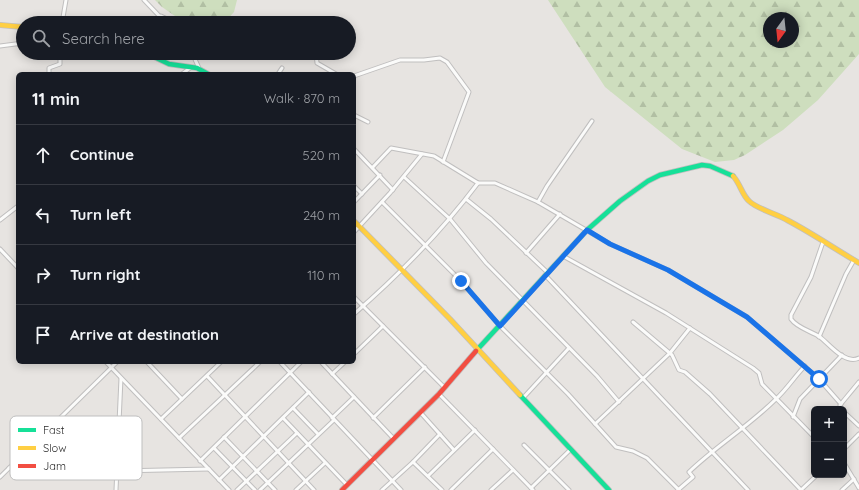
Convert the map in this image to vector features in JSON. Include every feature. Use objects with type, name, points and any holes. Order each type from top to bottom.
[{"type":"street","points":[[63,16],[66,0]]},
{"type":"street","points":[[144,0],[159,15]]},
{"type":"street","points":[[0,25],[16,26]]},
{"type":"street","points":[[0,46],[16,44]]},
{"type":"street","points":[[356,75],[405,59],[424,60],[440,58],[447,62],[469,92],[444,162]]},
{"type":"street","points":[[49,72],[49,68],[60,64],[60,60]]},
{"type":"street","points":[[159,60],[180,67],[199,68]]},
{"type":"street","points":[[195,60],[199,68],[205,72]]},
{"type":"street","points":[[317,60],[317,63],[333,72]]},
{"type":"street","points":[[185,72],[190,68]]},
{"type":"street","points":[[279,72],[282,68]]},
{"type":"street","points":[[356,116],[368,122]]},
{"type":"street","points":[[538,202],[547,186],[592,121]]},
{"type":"street","points":[[373,167],[391,148],[434,156],[478,183],[495,183],[538,202],[610,244],[668,270],[747,317],[819,379],[841,404],[859,382]]},
{"type":"street","points":[[356,150],[393,190]]},
{"type":"street","points":[[356,230],[393,190],[422,154]]},
{"type":"street","points":[[342,490],[372,461],[392,438],[439,394],[477,350],[587,230],[620,201],[648,181],[660,175],[702,165],[710,166],[730,173],[739,182],[747,200],[752,204],[799,226],[859,263]]},
{"type":"street","points":[[356,200],[380,175]]},
{"type":"street","points":[[404,177],[450,219],[486,263],[569,348],[618,402]]},
{"type":"street","points":[[356,312],[426,246],[450,219],[478,183]]},
{"type":"street","points":[[356,188],[362,194]]},
{"type":"street","points":[[466,199],[491,219],[526,253],[748,490]]},
{"type":"street","points":[[382,202],[461,281],[500,326],[547,372],[616,447],[641,454],[653,463],[678,490],[693,477],[688,472],[711,451],[742,429],[777,398],[804,366]]},
{"type":"street","points":[[0,220],[16,208]]},
{"type":"street","points":[[526,253],[560,214]]},
{"type":"street","points":[[356,223],[450,319],[477,350],[609,490]]},
{"type":"street","points":[[823,242],[811,277],[790,317],[793,322],[820,337],[842,355],[853,360],[859,358]]},
{"type":"street","points":[[0,249],[16,266]]},
{"type":"street","points":[[563,256],[690,328],[756,371],[762,384],[811,434]]},
{"type":"street","points":[[820,337],[846,274],[854,260]]},
{"type":"street","points":[[356,299],[444,387]]},
{"type":"street","points":[[633,322],[670,353],[676,360],[679,370],[698,382],[801,490],[813,478]]},
{"type":"street","points":[[356,352],[383,326]]},
{"type":"street","points":[[595,424],[670,353],[690,328]]},
{"type":"street","points":[[523,398],[569,348]]},
{"type":"street","points":[[793,416],[800,399],[842,355]]},
{"type":"street","points":[[108,364],[229,490]]},
{"type":"street","points":[[62,416],[115,364]]},
{"type":"street","points":[[149,364],[182,399]]},
{"type":"street","points":[[161,419],[219,364]]},
{"type":"street","points":[[179,438],[258,364]]},
{"type":"street","points":[[282,364],[401,490]]},
{"type":"street","points":[[200,460],[299,364]]},
{"type":"street","points":[[322,364],[392,438]]},
{"type":"street","points":[[332,374],[343,364]]},
{"type":"street","points":[[373,418],[425,367]]},
{"type":"street","points":[[207,376],[314,490]]},
{"type":"street","points":[[120,416],[121,377]]},
{"type":"street","points":[[856,386],[859,389]]},
{"type":"street","points":[[219,480],[308,392]]},
{"type":"street","points":[[439,394],[532,489],[571,449]]},
{"type":"street","points":[[260,490],[354,397]]},
{"type":"street","points":[[293,408],[318,434]]},
{"type":"street","points":[[420,412],[454,450]]},
{"type":"street","points":[[847,415],[859,426]]},
{"type":"street","points":[[282,418],[347,485]]},
{"type":"street","points":[[428,476],[475,430]]},
{"type":"street","points":[[237,490],[297,433]]},
{"type":"street","points":[[382,490],[413,462],[440,434]]},
{"type":"street","points":[[847,446],[859,434]]},
{"type":"street","points":[[224,437],[275,490]]},
{"type":"street","points":[[524,445],[569,490]]},
{"type":"street","points":[[214,448],[255,490]]},
{"type":"street","points":[[451,490],[493,450]]},
{"type":"street","points":[[413,462],[442,490]]},
{"type":"street","points":[[296,490],[325,463]]},
{"type":"street","points":[[0,476],[9,468]]},
{"type":"street","points":[[847,468],[859,488]]},
{"type":"street","points":[[142,470],[209,469]]},
{"type":"street","points":[[491,490],[513,470]]},
{"type":"street","points":[[842,490],[854,479]]},
{"type":"street","points":[[116,490],[117,480]]},
{"type":"green space","points":[[155,0],[237,0],[234,12],[230,16],[175,16]]},
{"type":"green space","points":[[548,0],[859,0],[859,54],[818,100],[783,130],[745,155],[734,160],[715,162],[682,149],[605,87]]},
{"type":"traffic: fast","points":[[161,60],[169,64],[197,68],[204,72]]},
{"type":"traffic: fast","points":[[476,351],[587,230],[620,201],[648,181],[660,175],[702,165],[710,166],[733,176]]},
{"type":"traffic: fast","points":[[520,395],[609,490]]},
{"type":"traffic: slow","points":[[0,25],[16,26]]},
{"type":"traffic: slow","points":[[733,176],[747,198],[753,204],[796,225],[859,263]]},
{"type":"traffic: slow","points":[[356,223],[450,319],[520,395]]},
{"type":"traffic: jam","points":[[342,490],[439,394],[476,351]]},
{"type":"route","points":[[461,281],[500,326],[587,230],[610,244],[636,254],[668,270],[747,317],[781,344],[819,379]]}]
